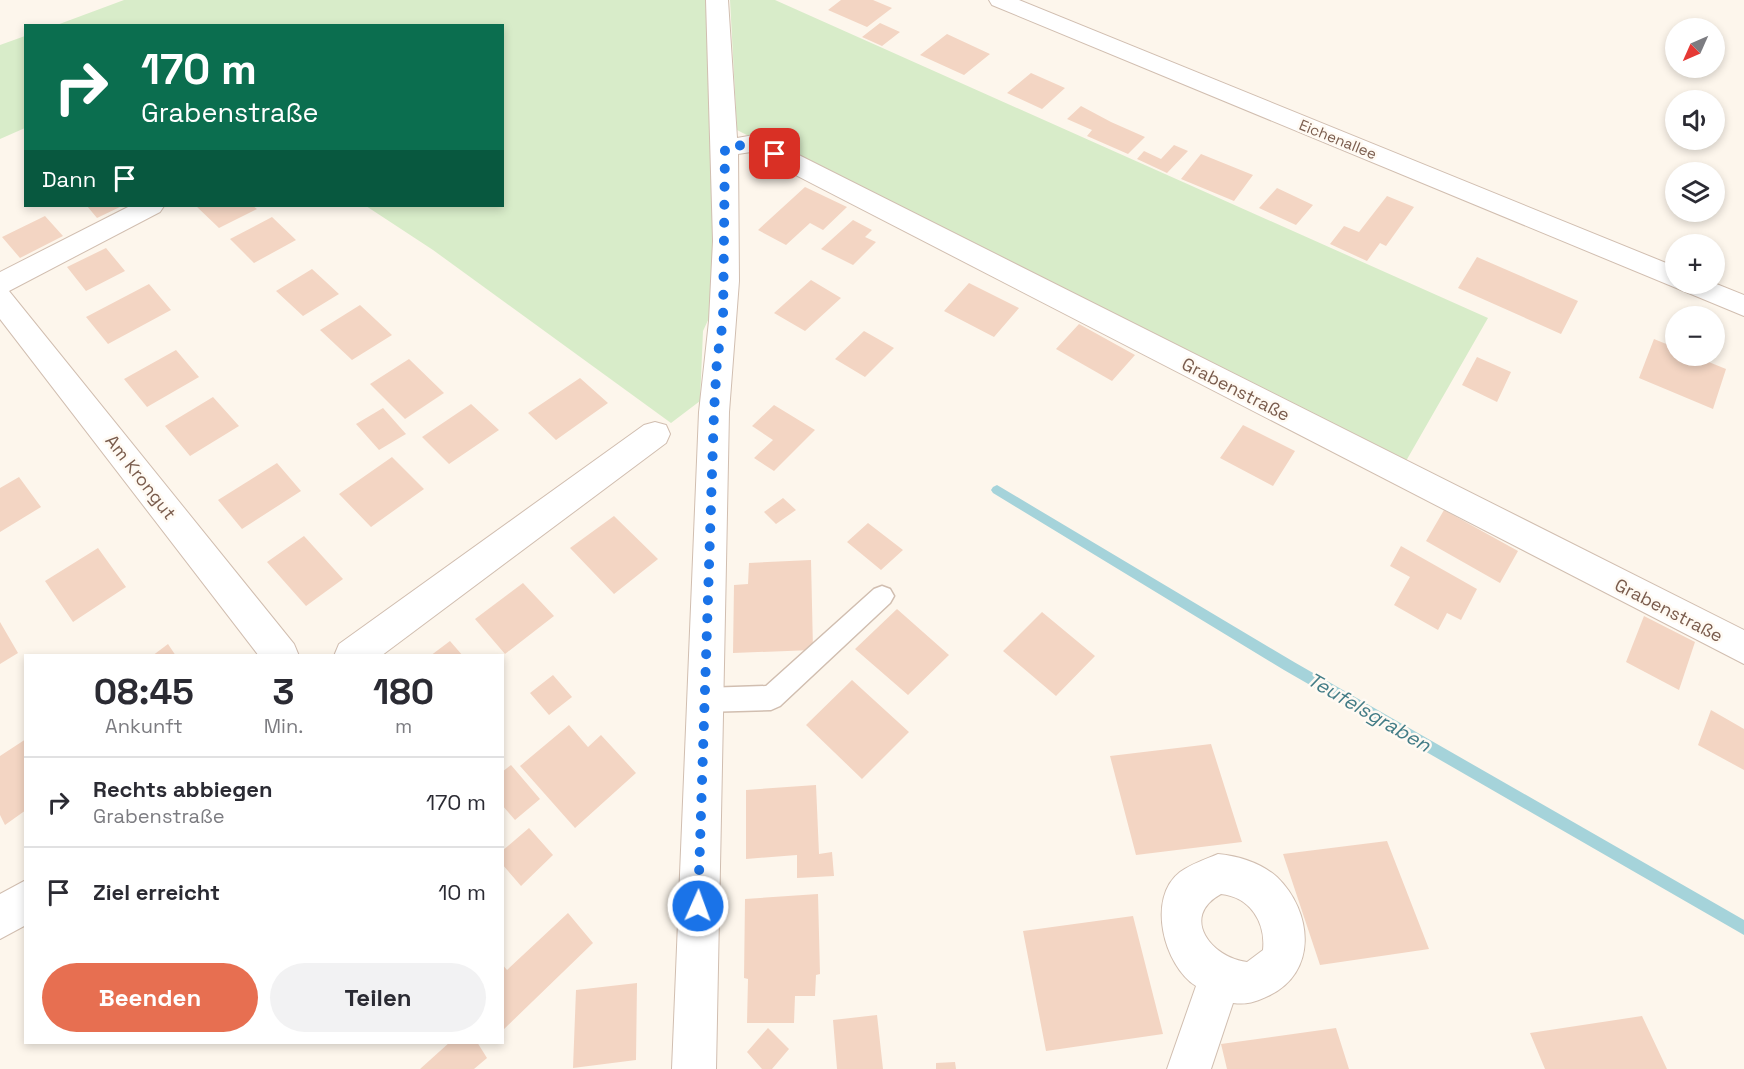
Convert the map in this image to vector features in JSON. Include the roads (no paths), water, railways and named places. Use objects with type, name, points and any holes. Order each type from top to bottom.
[{"type":"street","points":[[694,1069],[716,370],[723,321],[725,148],[717,0]]},
{"type":"street","name":"Eichenallee","points":[[1000,0],[1665,273]]},
{"type":"street","name":"Grabenstraße","points":[[725,148],[754,143],[1744,648]]},
{"type":"street","points":[[0,284],[149,207]]},
{"type":"street","points":[[1715,294],[1744,306]]},
{"type":"street","name":"Am Krongut","points":[[0,299],[279,654]]},
{"type":"street","points":[[355,654],[655,434]]},
{"type":"street","points":[[0,919],[24,901]]},
{"type":"street","points":[[1189,1069],[1220,978]]},
{"type":"lane","points":[[704,700],[771,698],[882,596]]},
{"type":"waterway","name":"Teufelsgraben","points":[[997,490],[1289,666],[1744,928]]}]
